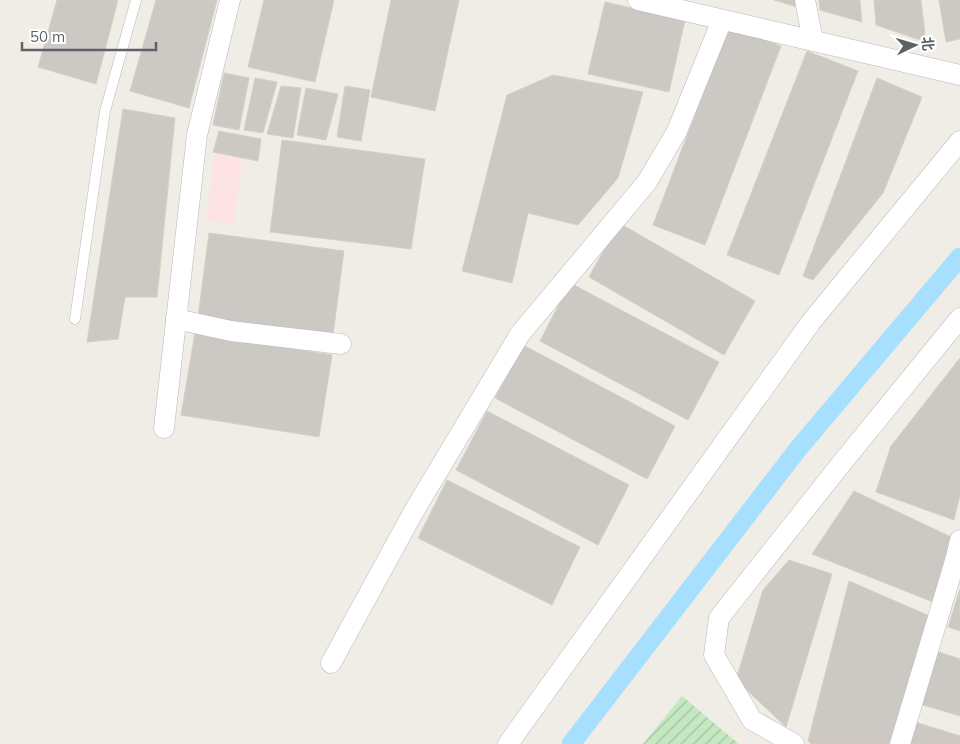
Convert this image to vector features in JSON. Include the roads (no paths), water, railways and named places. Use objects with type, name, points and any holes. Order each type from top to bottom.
[{"type":"street","points":[[164,428],[197,135],[230,0]]},
{"type":"street","points":[[638,0],[960,75]]},
{"type":"street","points":[[805,0],[813,41]]},
{"type":"street","points":[[332,663],[414,511],[520,334],[647,182],[677,131],[722,20]]},
{"type":"street","points":[[508,744],[811,322],[960,140]]},
{"type":"street","points":[[794,744],[752,720],[714,655],[719,618],[960,318]]},
{"type":"street","points":[[176,319],[231,331],[341,344]]},
{"type":"street","points":[[900,744],[957,562],[960,540]]},
{"type":"lane","points":[[75,319],[105,111],[136,0]]},
{"type":"waterway","points":[[571,744],[798,449],[960,257]]}]
